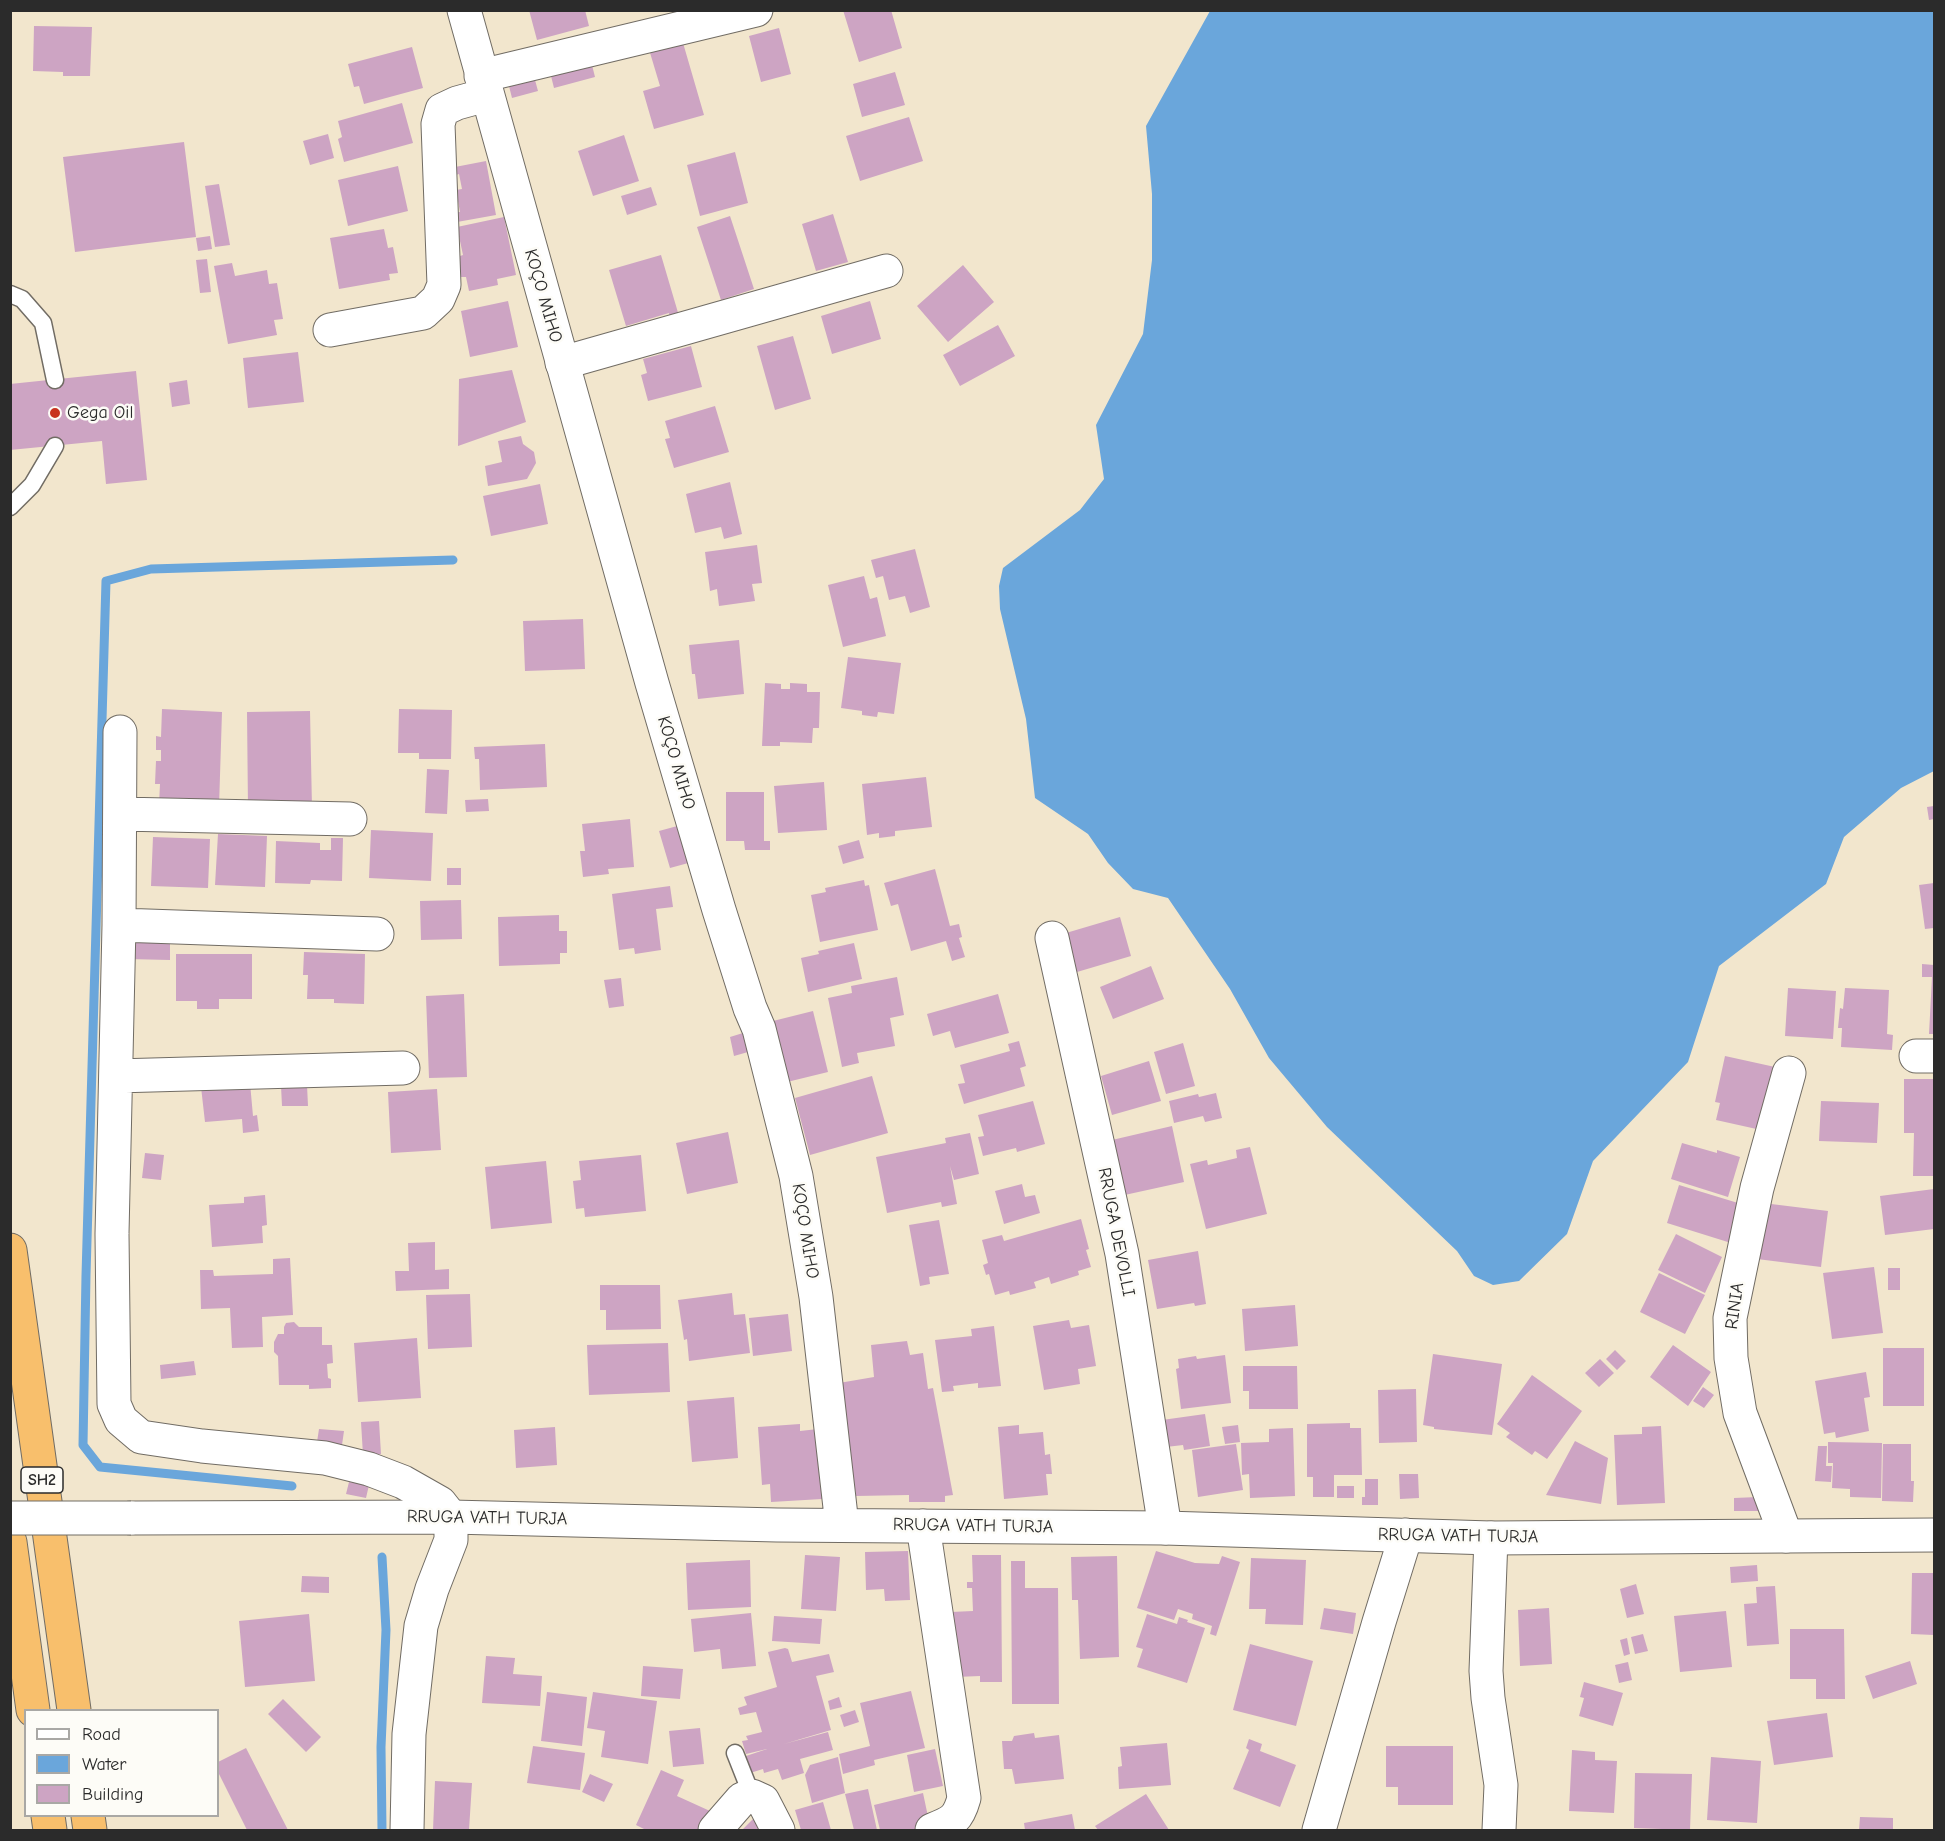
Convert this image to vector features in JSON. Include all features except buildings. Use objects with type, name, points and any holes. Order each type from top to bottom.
[{"type":"highway","name":"SH2","points":[[10,1250],[74,1709]]},
{"type":"highway","points":[[10,1542],[33,1709]]},
{"type":"street","name":"KOÇO MIHO","points":[[464,10],[483,85],[686,798],[729,943],[759,1029],[796,1176],[816,1297],[842,1525]]},
{"type":"street","points":[[330,330],[423,313],[438,299],[444,285],[438,124],[442,110],[483,85],[756,10]]},
{"type":"street","points":[[562,363],[886,271]]},
{"type":"street","points":[[120,732],[119,925],[112,1234],[114,1404],[121,1419],[141,1437],[202,1446],[325,1458],[369,1469],[403,1482],[440,1503],[451,1517],[451,1540],[432,1589],[421,1626],[409,1734],[407,1830]]},
{"type":"street","points":[[120,814],[350,819]]},
{"type":"street","points":[[119,925],[377,934]]},
{"type":"street","name":"RRUGA DEVOLLI","points":[[1052,938],[1122,1254],[1165,1528]]},
{"type":"street","points":[[116,1076],[403,1068]]},
{"type":"street","name":"RINIA","points":[[1786,1536],[1740,1413],[1731,1358],[1730,1318],[1757,1188],[1789,1073]]},
{"type":"street","name":"RRUGA VATH TURJA","points":[[10,1518],[451,1517],[842,1525],[1165,1528],[1491,1538],[1935,1535]]},
{"type":"street","points":[[923,1526],[964,1798],[961,1811],[952,1822],[932,1830]]},
{"type":"street","points":[[1319,1830],[1406,1535]]},
{"type":"street","points":[[1491,1538],[1486,1671],[1501,1785],[1499,1830]]},
{"type":"street","points":[[715,1830],[742,1799],[752,1796],[763,1801],[778,1830]]},
{"type":"lane","points":[[10,294],[22,299],[43,323],[55,380]]},
{"type":"lane","points":[[10,507],[32,485],[55,446]]},
{"type":"lane","points":[[735,1753],[752,1796]]},
{"type":"water","points":[[1210,11],[1934,11],[1934,771],[1901,788],[1844,837],[1826,884],[1719,966],[1688,1062],[1593,1161],[1567,1234],[1519,1281],[1493,1285],[1474,1276],[1457,1251],[1327,1127],[1269,1058],[1230,989],[1168,898],[1133,889],[1108,863],[1088,834],[1035,798],[1026,719],[1000,609],[999,586],[1003,568],[1080,510],[1104,479],[1096,425],[1143,334],[1152,260],[1152,194],[1146,126]]},
{"type":"waterway","points":[[292,1486],[100,1467],[83,1445],[106,581],[151,569],[453,560]]},
{"type":"waterway","points":[[382,1557],[386,1630],[381,1747],[382,1830]]},
{"type":"place","name":"Gega Oil","points":[[55,413]]}]
